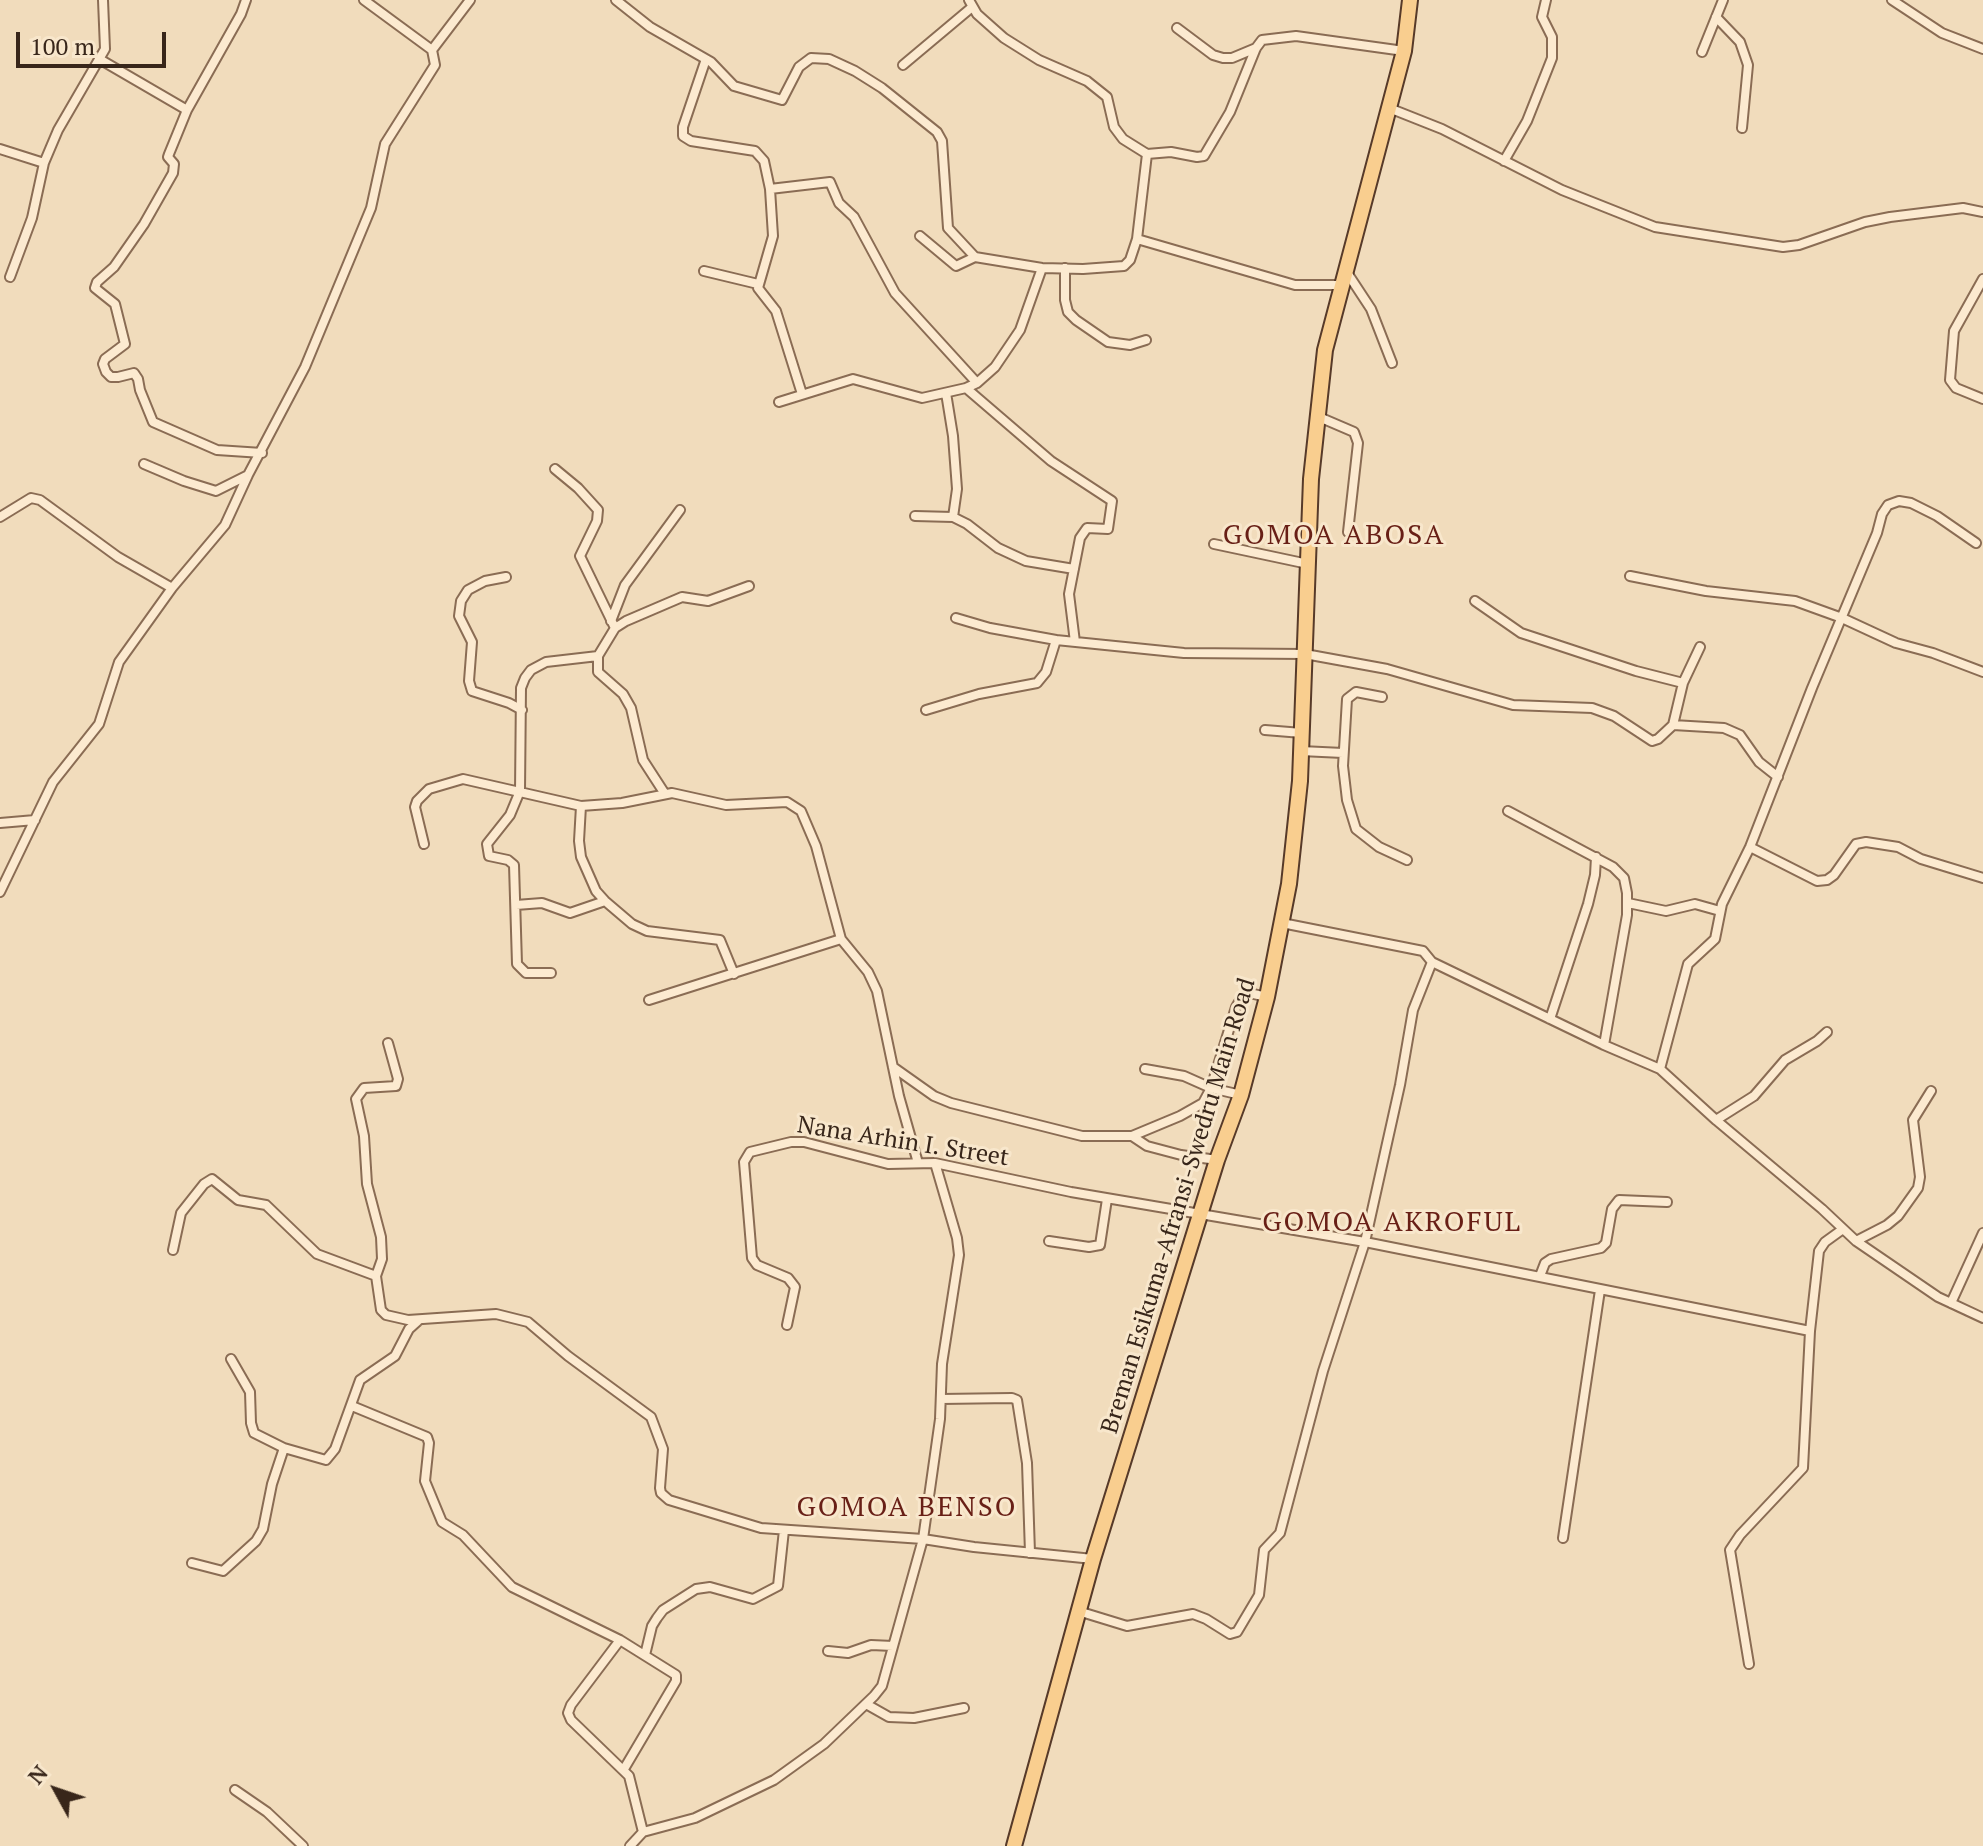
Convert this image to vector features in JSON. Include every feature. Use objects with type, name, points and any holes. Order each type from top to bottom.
[{"type":"main road","name":"Breman Esikuma-Afransi-Swedru Main Road","points":[[1014,1846],[1093,1559],[1217,1160],[1241,1095],[1267,997],[1293,855],[1302,733],[1311,479],[1325,350],[1404,51],[1410,0]]},
{"type":"street","points":[[10,277],[32,218],[44,163],[58,130],[105,49],[103,0]]},
{"type":"street","points":[[246,0],[187,110],[168,157],[174,164],[173,173],[144,224],[114,267],[95,284],[95,288],[115,304],[125,344],[103,364],[111,377],[134,373],[149,417],[158,426],[217,450],[262,453]]},
{"type":"street","points":[[0,892],[53,782],[95,732],[112,677],[123,655],[172,588],[225,525],[305,367],[371,208],[388,137],[435,65],[432,50],[364,0]]},
{"type":"street","points":[[432,50],[470,0]]},
{"type":"street","points":[[616,0],[650,27],[706,59],[734,86],[779,100],[787,95],[799,67],[811,58],[829,59],[882,88],[937,132],[942,141],[948,228],[975,257],[1042,268],[1124,266],[1130,260],[1137,239],[1147,154]]},
{"type":"street","points":[[1504,161],[1527,121],[1552,58],[1552,37],[1542,17],[1546,0]]},
{"type":"street","points":[[1702,52],[1723,0]]},
{"type":"street","points":[[1893,0],[1942,33],[1983,49]]},
{"type":"street","points":[[903,65],[970,4],[1004,38],[1027,53],[1100,89],[1107,97],[1114,127],[1123,139],[1147,154],[1171,152],[1197,157],[1204,156],[1230,112],[1262,40],[1296,36],[1404,51]]},
{"type":"street","points":[[1716,17],[1740,42],[1748,65],[1742,128]]},
{"type":"street","points":[[1177,28],[1213,55],[1223,58],[1232,58],[1256,48]]},
{"type":"street","points":[[706,59],[683,127],[683,136],[691,141],[758,153],[764,161],[770,189],[773,236],[758,284],[776,311],[802,394]]},
{"type":"street","points":[[101,60],[187,110]]},
{"type":"street","points":[[1389,108],[1442,129],[1562,190],[1655,227],[1783,247],[1890,217],[1963,208],[1983,212]]},
{"type":"street","points":[[0,149],[44,163]]},
{"type":"street","points":[[770,189],[827,181],[832,184],[839,203],[854,217],[897,297],[977,383]]},
{"type":"street","points":[[920,236],[954,265],[961,265],[975,257]]},
{"type":"street","points":[[1137,239],[1295,285],[1344,278],[1371,309],[1392,363]]},
{"type":"street","points":[[779,402],[853,379],[913,397],[946,393],[977,383],[995,367],[1020,330],[1042,268]]},
{"type":"street","points":[[1065,268],[1065,300],[1068,312],[1076,320],[1108,342],[1130,345],[1146,340]]},
{"type":"street","points":[[704,271],[758,284]]},
{"type":"street","points":[[1983,279],[1954,331],[1950,380],[1956,388],[1983,399]]},
{"type":"street","points":[[966,388],[1051,461],[1112,501],[1108,529],[1090,527],[1081,533],[1069,594],[1075,642]]},
{"type":"street","points":[[946,393],[957,489],[953,517]]},
{"type":"street","points":[[1319,417],[1354,432],[1358,443],[1348,532]]},
{"type":"street","points":[[144,464],[216,491],[248,475]]},
{"type":"street","points":[[555,469],[598,510],[597,521],[580,562],[613,624]]},
{"type":"street","points":[[0,517],[31,498],[40,500],[118,557],[172,588]]},
{"type":"street","points":[[1660,1069],[1688,964],[1693,956],[1715,939],[1720,911],[1750,847],[1882,514],[1888,505],[1899,501],[1911,503],[1937,516],[1976,543]]},
{"type":"street","points":[[665,794],[643,760],[631,708],[623,694],[598,672],[598,656],[613,624],[625,585],[680,510]]},
{"type":"street","points":[[915,516],[953,517],[998,548],[1026,561],[1074,569]]},
{"type":"street","points":[[1214,544],[1308,564]]},
{"type":"street","points":[[1630,576],[1706,591],[1795,601],[1896,643],[1983,672]]},
{"type":"street","points":[[506,577],[485,581],[468,590],[461,601],[459,616],[473,649],[469,681],[472,691],[522,710]]},
{"type":"street","points":[[613,624],[682,597],[708,601],[749,586]]},
{"type":"street","points":[[1475,601],[1521,633],[1683,683]]},
{"type":"street","points":[[956,618],[990,628],[1075,642],[1184,653],[1305,654],[1403,672],[1513,705],[1592,708],[1614,716],[1652,741],[1673,725],[1683,683],[1700,647]]},
{"type":"street","points":[[926,710],[979,694],[1037,683],[1046,672],[1056,640]]},
{"type":"street","points":[[551,973],[526,973],[517,964],[514,865],[508,860],[493,858],[486,851],[489,840],[510,815],[520,791],[521,688],[525,678],[546,662],[598,656]]},
{"type":"street","points":[[1382,697],[1356,692],[1348,696],[1343,771],[1354,827],[1379,847],[1407,860]]},
{"type":"street","points":[[1673,725],[1724,728],[1740,735],[1759,762],[1778,777]]},
{"type":"street","points":[[1265,730],[1302,733]]},
{"type":"street","points":[[1301,751],[1343,753]]},
{"type":"street","points":[[424,844],[415,807],[422,794],[463,779],[581,806],[681,793],[726,805],[779,802],[795,805],[801,811],[816,846],[841,939],[873,981],[918,1163]]},
{"type":"street","points":[[581,806],[581,857],[596,891],[605,901],[632,924],[647,931],[720,940],[734,974]]},
{"type":"street","points":[[1508,811],[1596,857],[1620,873],[1626,885],[1628,903],[1604,1045]]},
{"type":"street","points":[[0,823],[35,820]]},
{"type":"street","points":[[1750,847],[1817,881],[1834,875],[1856,844],[1866,842],[1898,847],[1921,859],[1983,878]]},
{"type":"street","points":[[1550,1019],[1588,904],[1596,857]]},
{"type":"street","points":[[516,905],[542,903],[570,913],[605,901]]},
{"type":"street","points":[[1628,903],[1666,911],[1695,904],[1720,911]]},
{"type":"street","points":[[1282,923],[1416,948],[1428,954],[1432,962],[1660,1069],[1856,1241],[1897,1271],[1983,1318]]},
{"type":"street","points":[[649,1000],[841,939]]},
{"type":"street","points":[[1078,1610],[1127,1626],[1193,1614],[1230,1634],[1237,1632],[1259,1595],[1262,1553],[1280,1533],[1323,1371],[1365,1242],[1400,1085],[1413,1010],[1432,962]]},
{"type":"street","points":[[892,1067],[943,1101],[1082,1136],[1132,1136],[1199,1106],[1207,1098],[1236,1007],[1242,997],[1249,993],[1267,997]]},
{"type":"street","points":[[1716,1120],[1754,1096],[1785,1060],[1806,1049],[1827,1032]]},
{"type":"street","points":[[388,1043],[398,1079],[396,1086],[364,1088],[356,1099],[364,1136],[367,1184],[381,1237],[382,1259],[376,1276],[384,1313],[399,1319],[420,1320],[496,1314],[528,1322],[568,1356],[648,1414],[662,1444],[660,1488],[664,1496],[744,1524],[784,1530],[923,1539],[1093,1559]]},
{"type":"street","points":[[1145,1069],[1184,1076],[1211,1088],[1241,1095]]},
{"type":"street","points":[[1856,1241],[1898,1216],[1918,1188],[1920,1177],[1913,1120],[1931,1091]]},
{"type":"street","points":[[1132,1136],[1158,1149],[1217,1160]]},
{"type":"street","name":"Nana Arhin I. Street","points":[[787,1325],[795,1287],[793,1282],[757,1265],[752,1258],[744,1162],[747,1154],[797,1141],[888,1164],[935,1163],[1107,1199],[1365,1242],[1810,1331]]},
{"type":"street","points":[[630,1846],[643,1832],[695,1818],[774,1780],[810,1756],[882,1686],[923,1539],[941,1399],[942,1364],[959,1245],[935,1163]]},
{"type":"street","points":[[173,1250],[181,1213],[204,1184],[212,1179],[238,1200],[266,1205],[317,1254],[376,1276]]},
{"type":"street","points":[[1049,1241],[1089,1247],[1100,1245],[1107,1199]]},
{"type":"street","points":[[1540,1276],[1545,1263],[1551,1259],[1601,1248],[1606,1243],[1612,1209],[1619,1200],[1667,1202]]},
{"type":"street","points":[[1749,1664],[1730,1550],[1740,1535],[1803,1468],[1810,1331],[1819,1251],[1825,1242],[1843,1229]]},
{"type":"street","points":[[1951,1303],[1983,1233]]},
{"type":"street","points":[[1563,1538],[1600,1290]]},
{"type":"street","points":[[231,1359],[250,1392],[254,1433],[284,1448],[326,1460],[335,1449],[360,1380],[395,1356],[409,1329],[420,1320]]},
{"type":"street","points":[[941,1399],[1017,1400],[1027,1463],[1030,1553]]},
{"type":"street","points":[[352,1406],[427,1437],[425,1481],[442,1522],[463,1535],[512,1587],[620,1640],[674,1672],[677,1678],[624,1769]]},
{"type":"street","points":[[192,1563],[223,1571],[256,1541],[263,1529],[272,1484],[284,1448]]},
{"type":"street","points":[[645,1655],[652,1626],[663,1610],[696,1589],[710,1587],[753,1599],[778,1586],[784,1530]]},
{"type":"street","points":[[620,1640],[568,1713],[571,1720],[624,1769],[631,1782],[643,1832]]},
{"type":"street","points":[[828,1651],[848,1653],[871,1645],[893,1646]]},
{"type":"street","points":[[866,1704],[889,1717],[914,1718],[964,1708]]},
{"type":"street","points":[[235,1790],[267,1812],[303,1846]]},
{"type":"district","name":"GOMOA ABOSA","points":[[1334,536]]},
{"type":"district","name":"GOMOA AKROFUL","points":[[1392,1223]]},
{"type":"district","name":"GOMOA BENSO","points":[[907,1508]]}]
